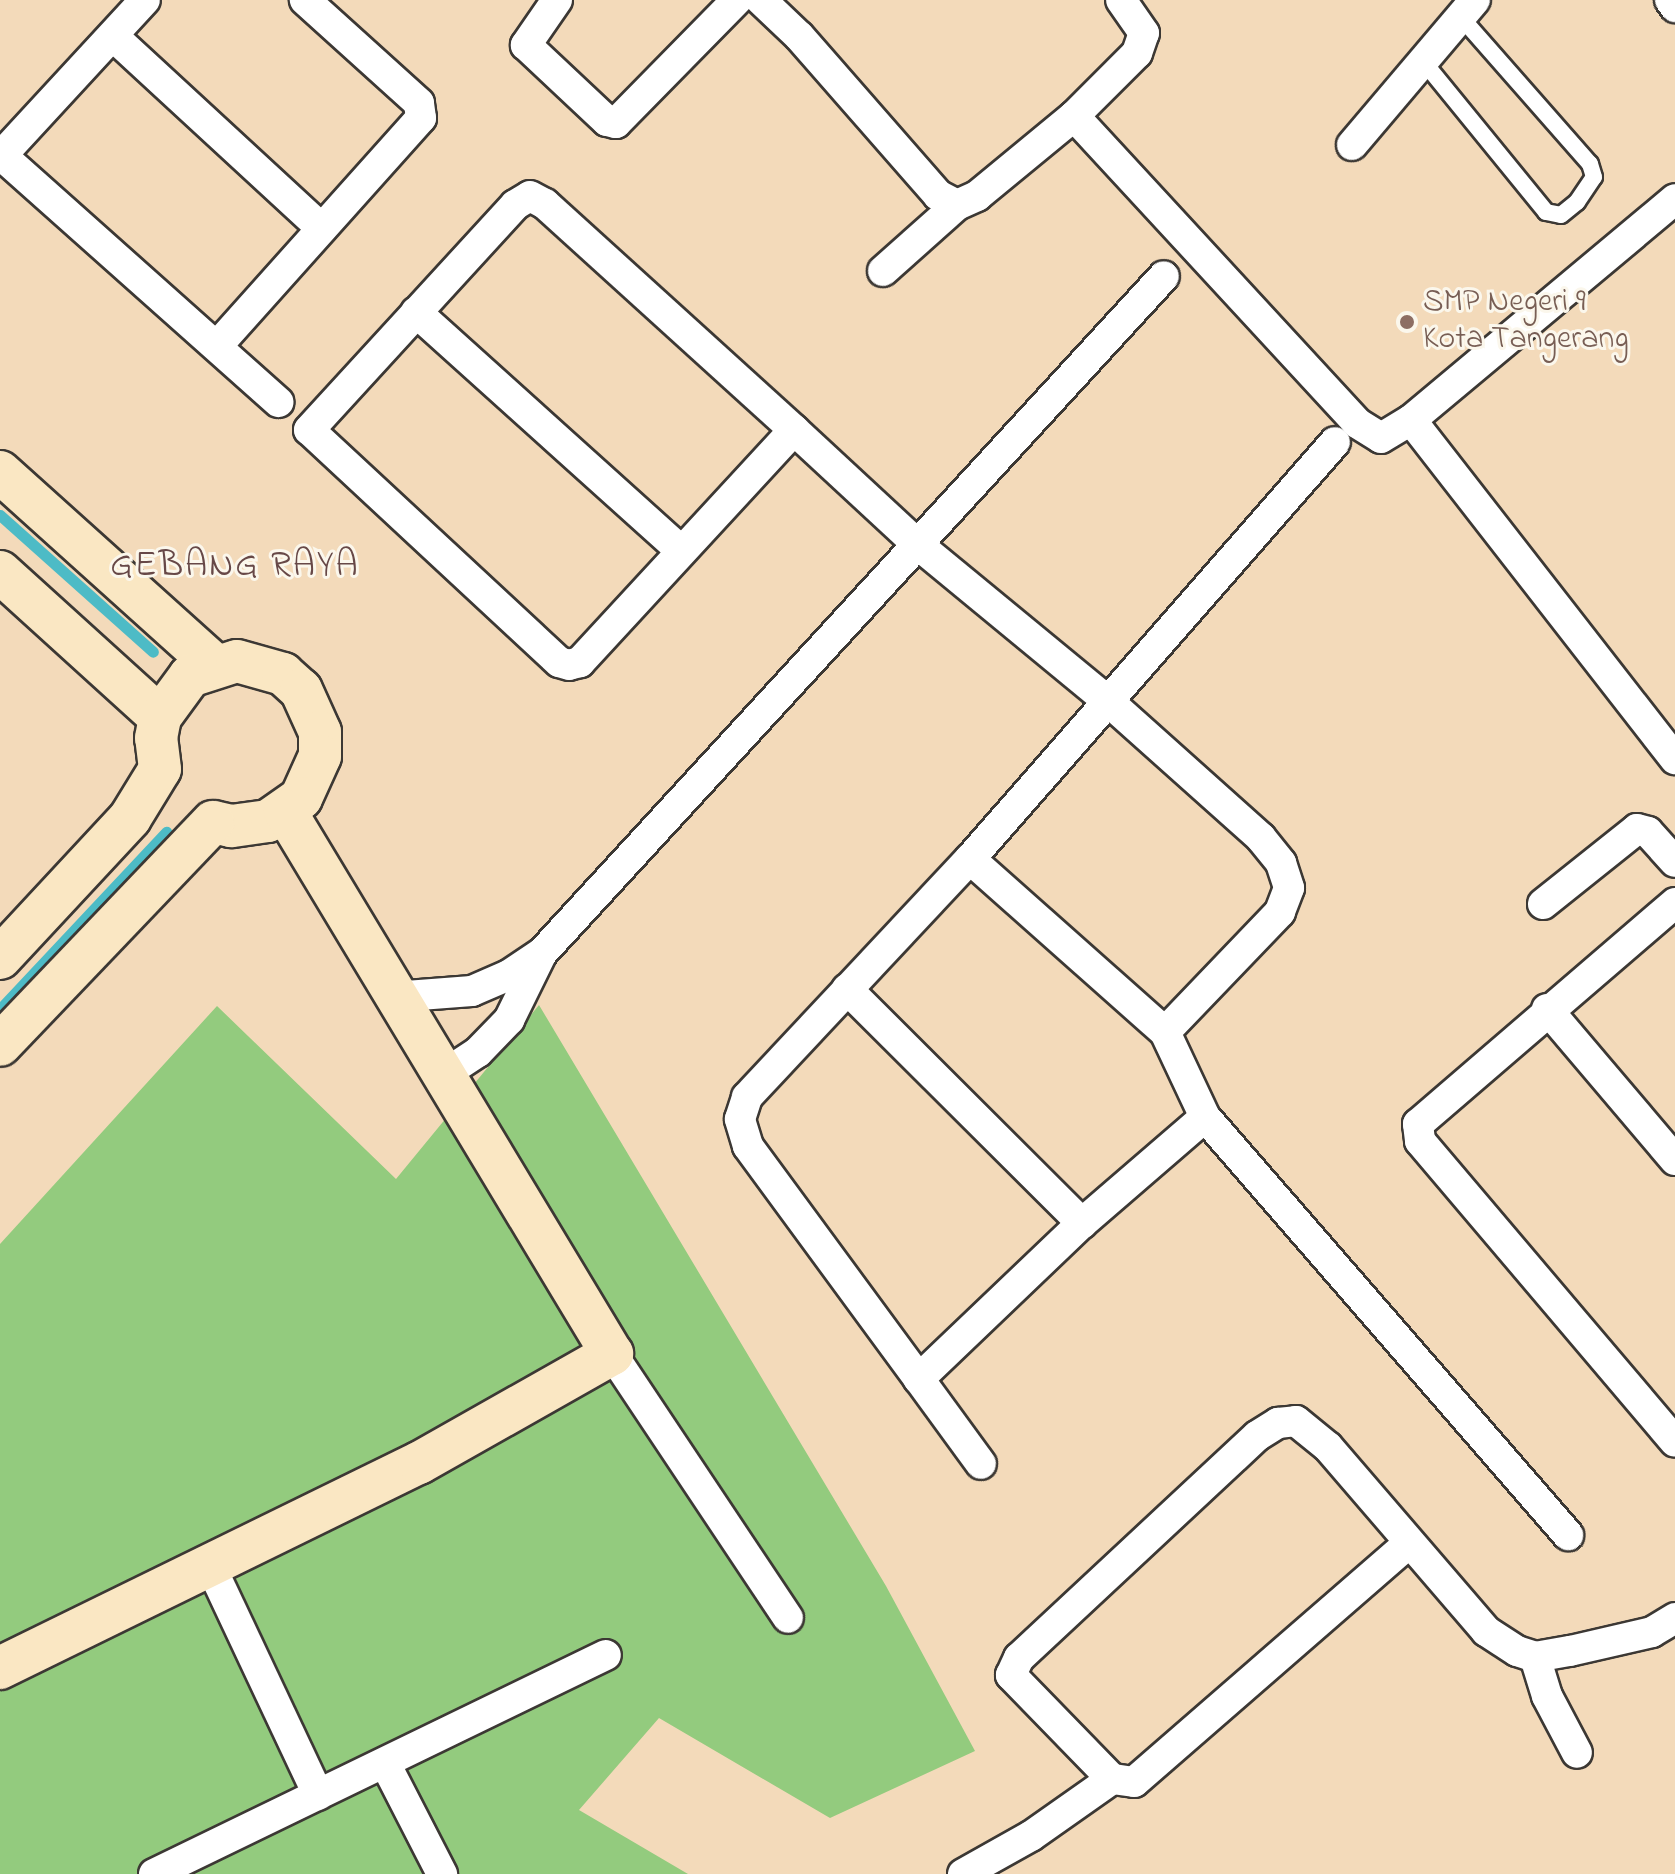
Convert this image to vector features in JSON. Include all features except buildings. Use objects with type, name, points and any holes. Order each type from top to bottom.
[{"type":"street","points":[[145,0],[1,155],[278,402]]},
{"type":"street","points":[[217,346],[411,133],[422,110],[305,0]]},
{"type":"street","points":[[557,0],[526,45],[607,121],[616,123],[737,0]]},
{"type":"street","points":[[761,0],[938,195],[957,205]]},
{"type":"street","points":[[883,271],[957,205],[977,196],[1074,116],[1143,43],[1140,22],[1121,0]]},
{"type":"street","points":[[1670,0],[1675,7]]},
{"type":"street","points":[[1352,145],[1468,9]]},
{"type":"street","points":[[113,36],[322,229]]},
{"type":"street","points":[[1074,116],[1357,423],[1381,438],[1411,420],[1675,199]]},
{"type":"street","points":[[794,430],[580,662],[559,662],[309,430],[515,205],[530,196],[537,198],[794,430],[916,543],[1108,701],[1261,838],[1281,863],[1289,888],[1280,912],[1165,1032]]},
{"type":"street","points":[[393,997],[433,998],[472,991],[509,975],[542,953],[1164,276]]},
{"type":"street","points":[[416,312],[681,551]]},
{"type":"street","points":[[1411,420],[1675,759]]},
{"type":"street","points":[[981,1464],[748,1146],[740,1119],[747,1097],[970,859],[1335,442]]},
{"type":"street","points":[[0,472],[214,665]]},
{"type":"street","points":[[0,572],[160,717]]},
{"type":"street","points":[[0,958],[130,818],[160,769],[156,738],[160,717],[190,676],[214,665],[237,661],[283,674],[313,710],[320,756],[301,798],[285,811],[249,825],[213,822],[0,1045]]},
{"type":"street","points":[[285,811],[440,1077],[612,1354],[788,1618]]},
{"type":"street","points":[[1543,904],[1637,829],[1648,832],[1675,862]]},
{"type":"street","points":[[970,859],[1165,1032],[1205,1117],[1568,1535]]},
{"type":"street","points":[[1675,903],[1427,1112],[1418,1124],[1420,1141],[1675,1442]]},
{"type":"street","points":[[440,1077],[478,1052],[509,1020],[542,953]]},
{"type":"street","points":[[847,989],[1082,1223]]},
{"type":"street","points":[[1547,1009],[1675,1160]]},
{"type":"street","points":[[919,1379],[1082,1223],[1205,1117]]},
{"type":"street","points":[[0,1668],[419,1463],[612,1354]]},
{"type":"street","points":[[1409,1543],[1134,1782],[1112,1779],[1022,1690],[1011,1675],[1013,1667],[1257,1436],[1278,1423],[1296,1421],[1312,1430],[1486,1631],[1535,1657],[1652,1632],[1675,1618]]},
{"type":"street","points":[[210,1565],[318,1795]]},
{"type":"street","points":[[154,1874],[190,1866],[318,1795],[606,1655]]},
{"type":"street","points":[[1535,1657],[1547,1696],[1577,1753]]},
{"type":"street","points":[[385,1763],[442,1874]]},
{"type":"street","points":[[963,1874],[1031,1836],[1112,1779]]},
{"type":"lane","points":[[1423,61],[1546,212],[1561,215],[1577,202],[1594,177],[1590,164],[1468,9]]},
{"type":"green space","points":[[539,1005],[886,1586],[975,1751],[830,1818],[659,1718],[579,1810],[688,1874],[0,1874],[0,1244],[217,1006],[396,1179]]},
{"type":"waterway","points":[[0,515],[153,652]]},
{"type":"waterway","points":[[0,1009],[166,832]]},
{"type":"place","name":"SMP Negeri 9 Kota Tangerang","points":[[1407,322]]},
{"type":"district","name":"GEBANG RAYA","points":[[235,567]]}]
